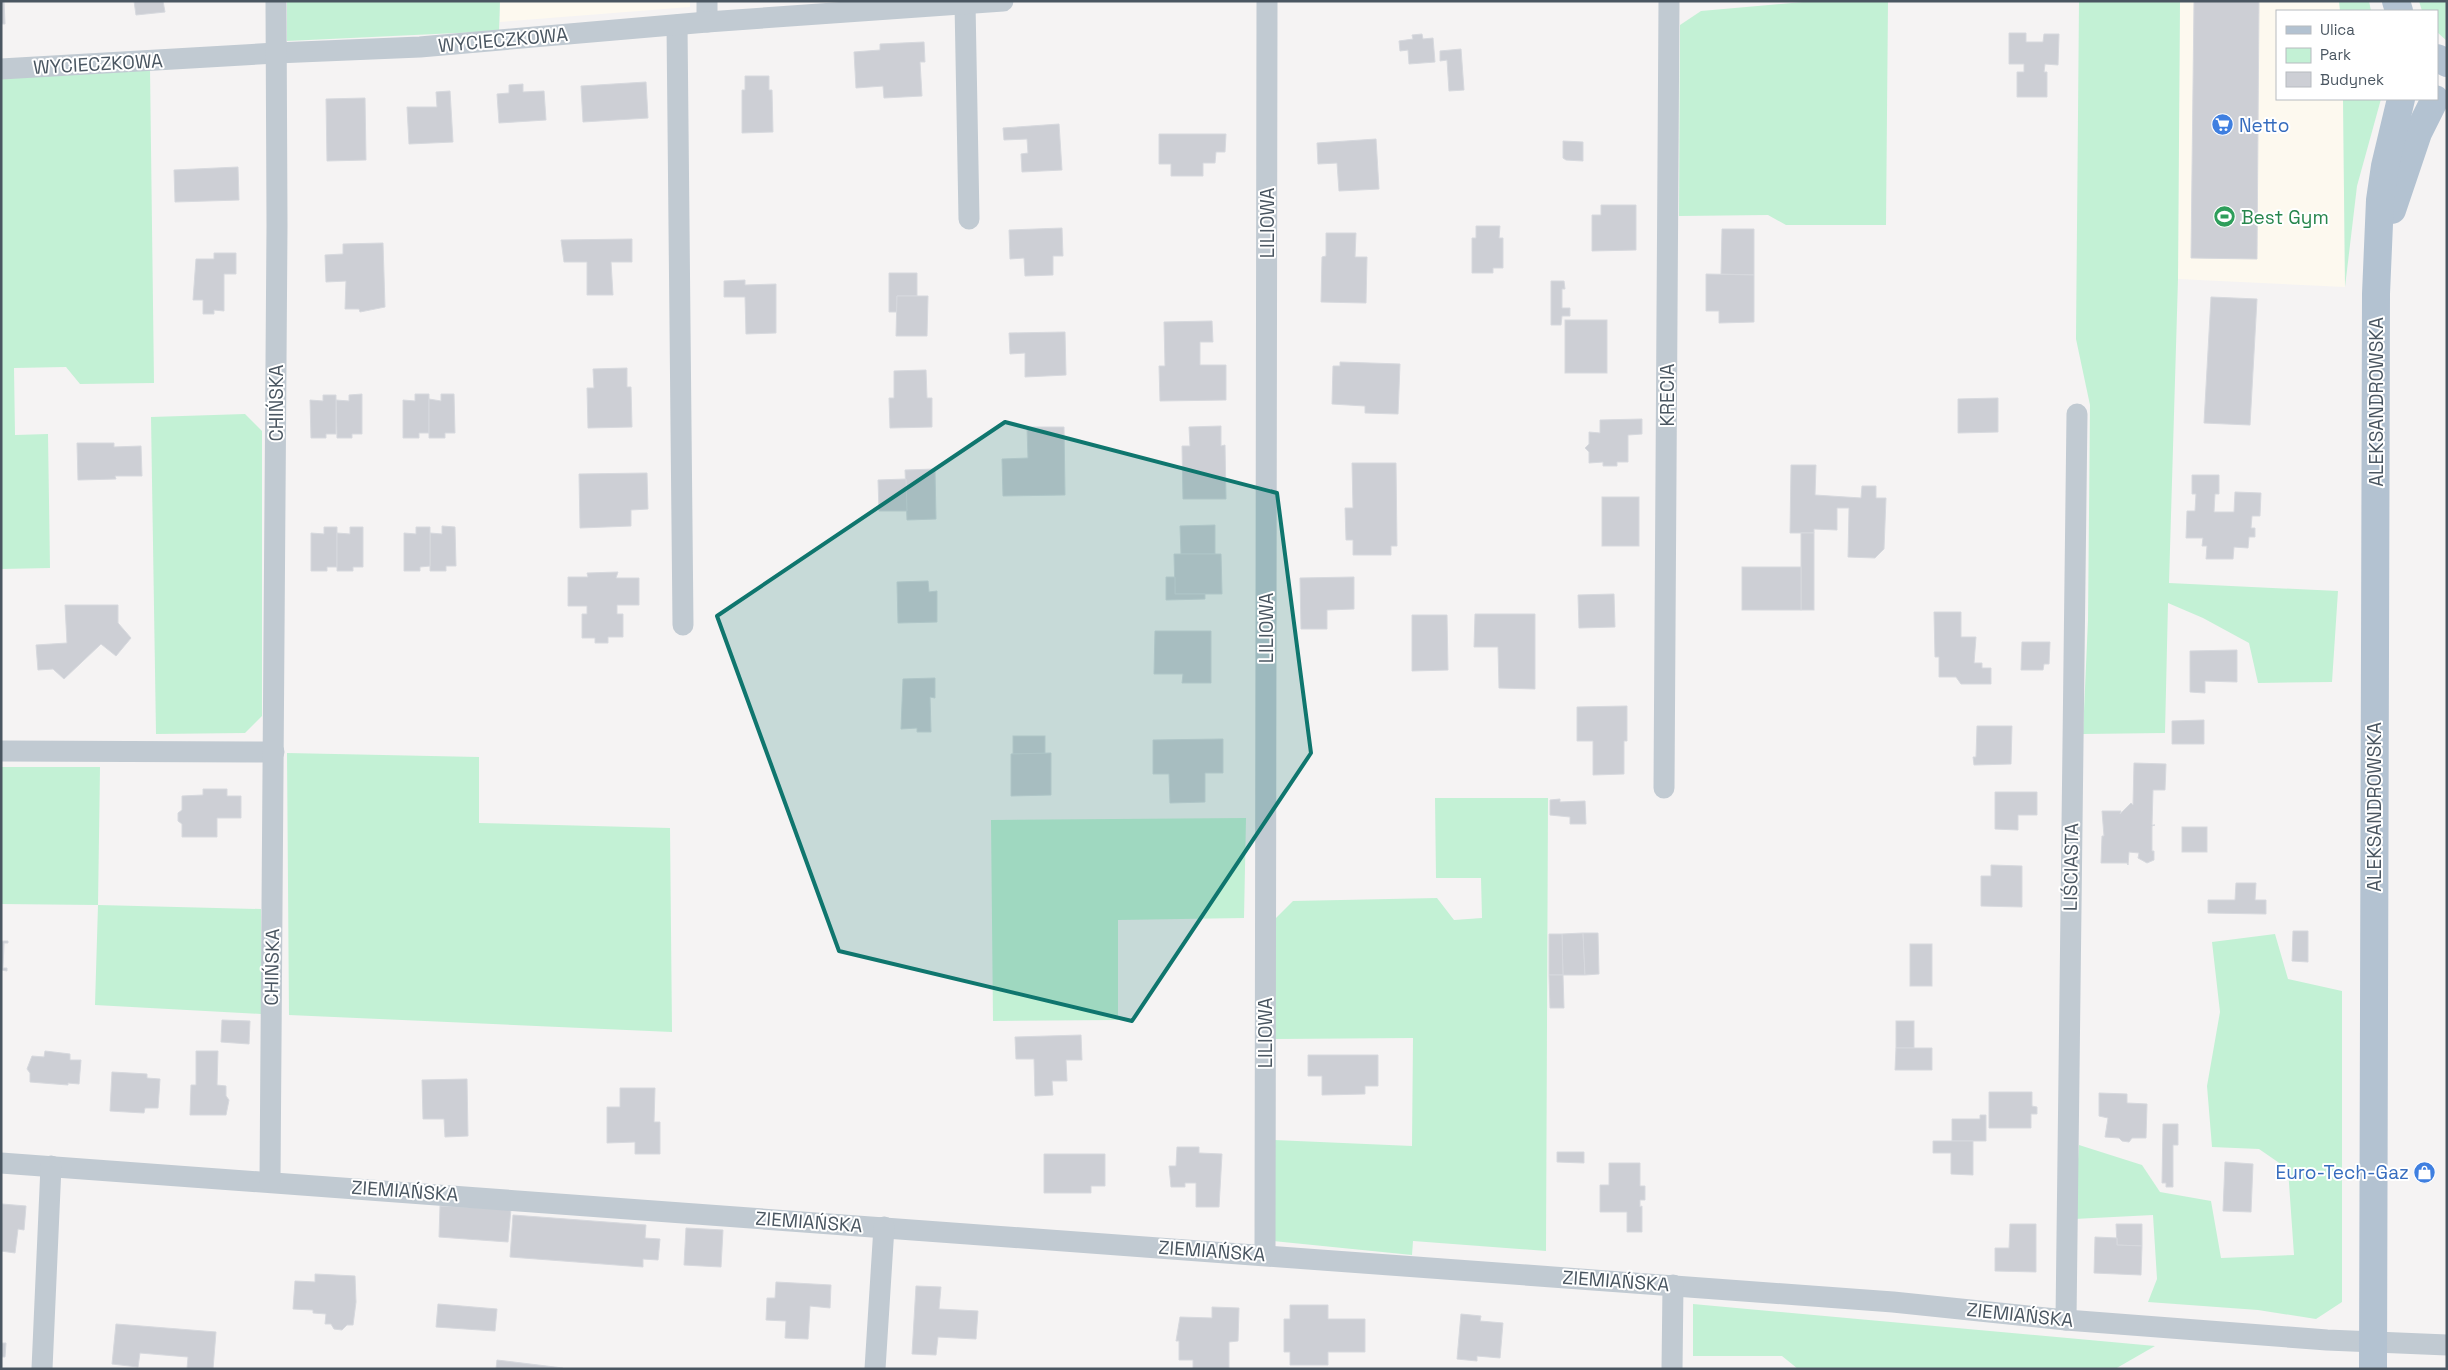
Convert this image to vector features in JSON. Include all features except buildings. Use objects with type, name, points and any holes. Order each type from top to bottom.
[{"type":"main road","name":"ALEKSANDROWSKA","points":[[2438,96],[2447,86]]},
{"type":"main road","name":"ALEKSANDROWSKA","points":[[2374,1369],[2377,246],[2385,166],[2401,100]]},
{"type":"main road","name":"ALEKSANDROWSKA","points":[[2377,246],[2395,204],[2418,133],[2435,100]]},
{"type":"street","name":"CHIŃSKA","points":[[270,1181],[274,752],[276,1]]},
{"type":"street","points":[[707,1],[707,22]]},
{"type":"street","name":"WYCIECZKOWA","points":[[1,69],[276,53],[420,47],[707,22],[1003,1]]},
{"type":"street","name":"LILIOWA","points":[[1265,1255],[1267,1]]},
{"type":"street","name":"KRECIA","points":[[1664,788],[1669,1]]},
{"type":"street","points":[[965,3],[969,219]]},
{"type":"street","points":[[678,25],[683,625]]},
{"type":"street","name":"LIŚCIASTA","points":[[2066,1320],[2077,414]]},
{"type":"street","points":[[1,751],[274,752]]},
{"type":"street","name":"ZIEMIAŃSKA","points":[[1,1163],[270,1181],[1673,1285],[1893,1302],[2066,1320],[2327,1340],[2447,1345]]},
{"type":"street","points":[[42,1369],[51,1166]]},
{"type":"street","points":[[875,1369],[884,1227]]},
{"type":"street","points":[[1672,1369],[1673,1285]]},
{"type":"highlighted area","points":[[1005,422],[1277,493],[1311,753],[1132,1021],[839,951],[717,616]]},
{"type":"shaded area","points":[[500,1],[690,1],[690,7],[500,22]]},
{"type":"shaded area","points":[[2180,1],[2339,1],[2340,10],[2276,10],[2276,100],[2343,100],[2345,287],[2178,279]]},
{"type":"green space","points":[[287,1],[500,1],[499,31],[287,41]]},
{"type":"green space","points":[[1814,1],[1888,1],[1886,225],[1786,225],[1768,215],[1679,216],[1680,25],[1701,11]]},
{"type":"green space","points":[[2079,1],[2180,1],[2178,279],[2169,583],[2338,591],[2332,682],[2258,683],[2249,643],[2203,618],[2168,603],[2165,733],[2083,734],[2088,620],[2090,405],[2076,339]]},
{"type":"green space","points":[[2339,1],[2369,1],[2371,10],[2340,10]]},
{"type":"green space","points":[[2419,1],[2447,1],[2447,41],[2438,33],[2438,10],[2422,10]]},
{"type":"green space","points":[[150,68],[154,383],[80,384],[66,367],[14,368],[15,435],[48,434],[50,568],[1,569],[1,75]]},
{"type":"green space","points":[[2343,100],[2381,100],[2357,186],[2345,287]]},
{"type":"green space","points":[[245,414],[262,431],[262,716],[245,733],[156,734],[151,417]]},
{"type":"green space","points":[[287,753],[479,757],[479,823],[670,828],[672,1032],[289,1015]]},
{"type":"green space","points":[[1,767],[100,767],[98,905],[1,904]]},
{"type":"green space","points":[[1435,798],[1548,798],[1546,1251],[1413,1241],[1412,1255],[1273,1241],[1274,1140],[1412,1146],[1413,1038],[1275,1039],[1275,919],[1293,901],[1437,898],[1454,920],[1482,918],[1481,878],[1436,878]]},
{"type":"green space","points":[[1246,818],[1244,918],[1118,920],[1118,1020],[993,1021],[991,820]]},
{"type":"green space","points":[[98,905],[261,909],[261,1014],[95,1005]]},
{"type":"green space","points":[[2275,934],[2288,979],[2342,991],[2342,1302],[2316,1319],[2258,1310],[2148,1302],[2157,1279],[2153,1215],[2074,1219],[2079,1145],[2142,1165],[2160,1192],[2211,1201],[2221,1258],[2294,1255],[2288,1169],[2259,1149],[2212,1147],[2207,1086],[2220,1012],[2212,942]]},
{"type":"green space","points":[[1693,1304],[2155,1346],[2115,1369],[1798,1369],[1782,1356],[1693,1356]]},
{"type":"place","name":"Netto","points":[[2223,125]]},
{"type":"place","name":"Best Gym","points":[[2225,217]]},
{"type":"place","name":"Euro-Tech-Gaz","points":[[2425,1172]]}]
